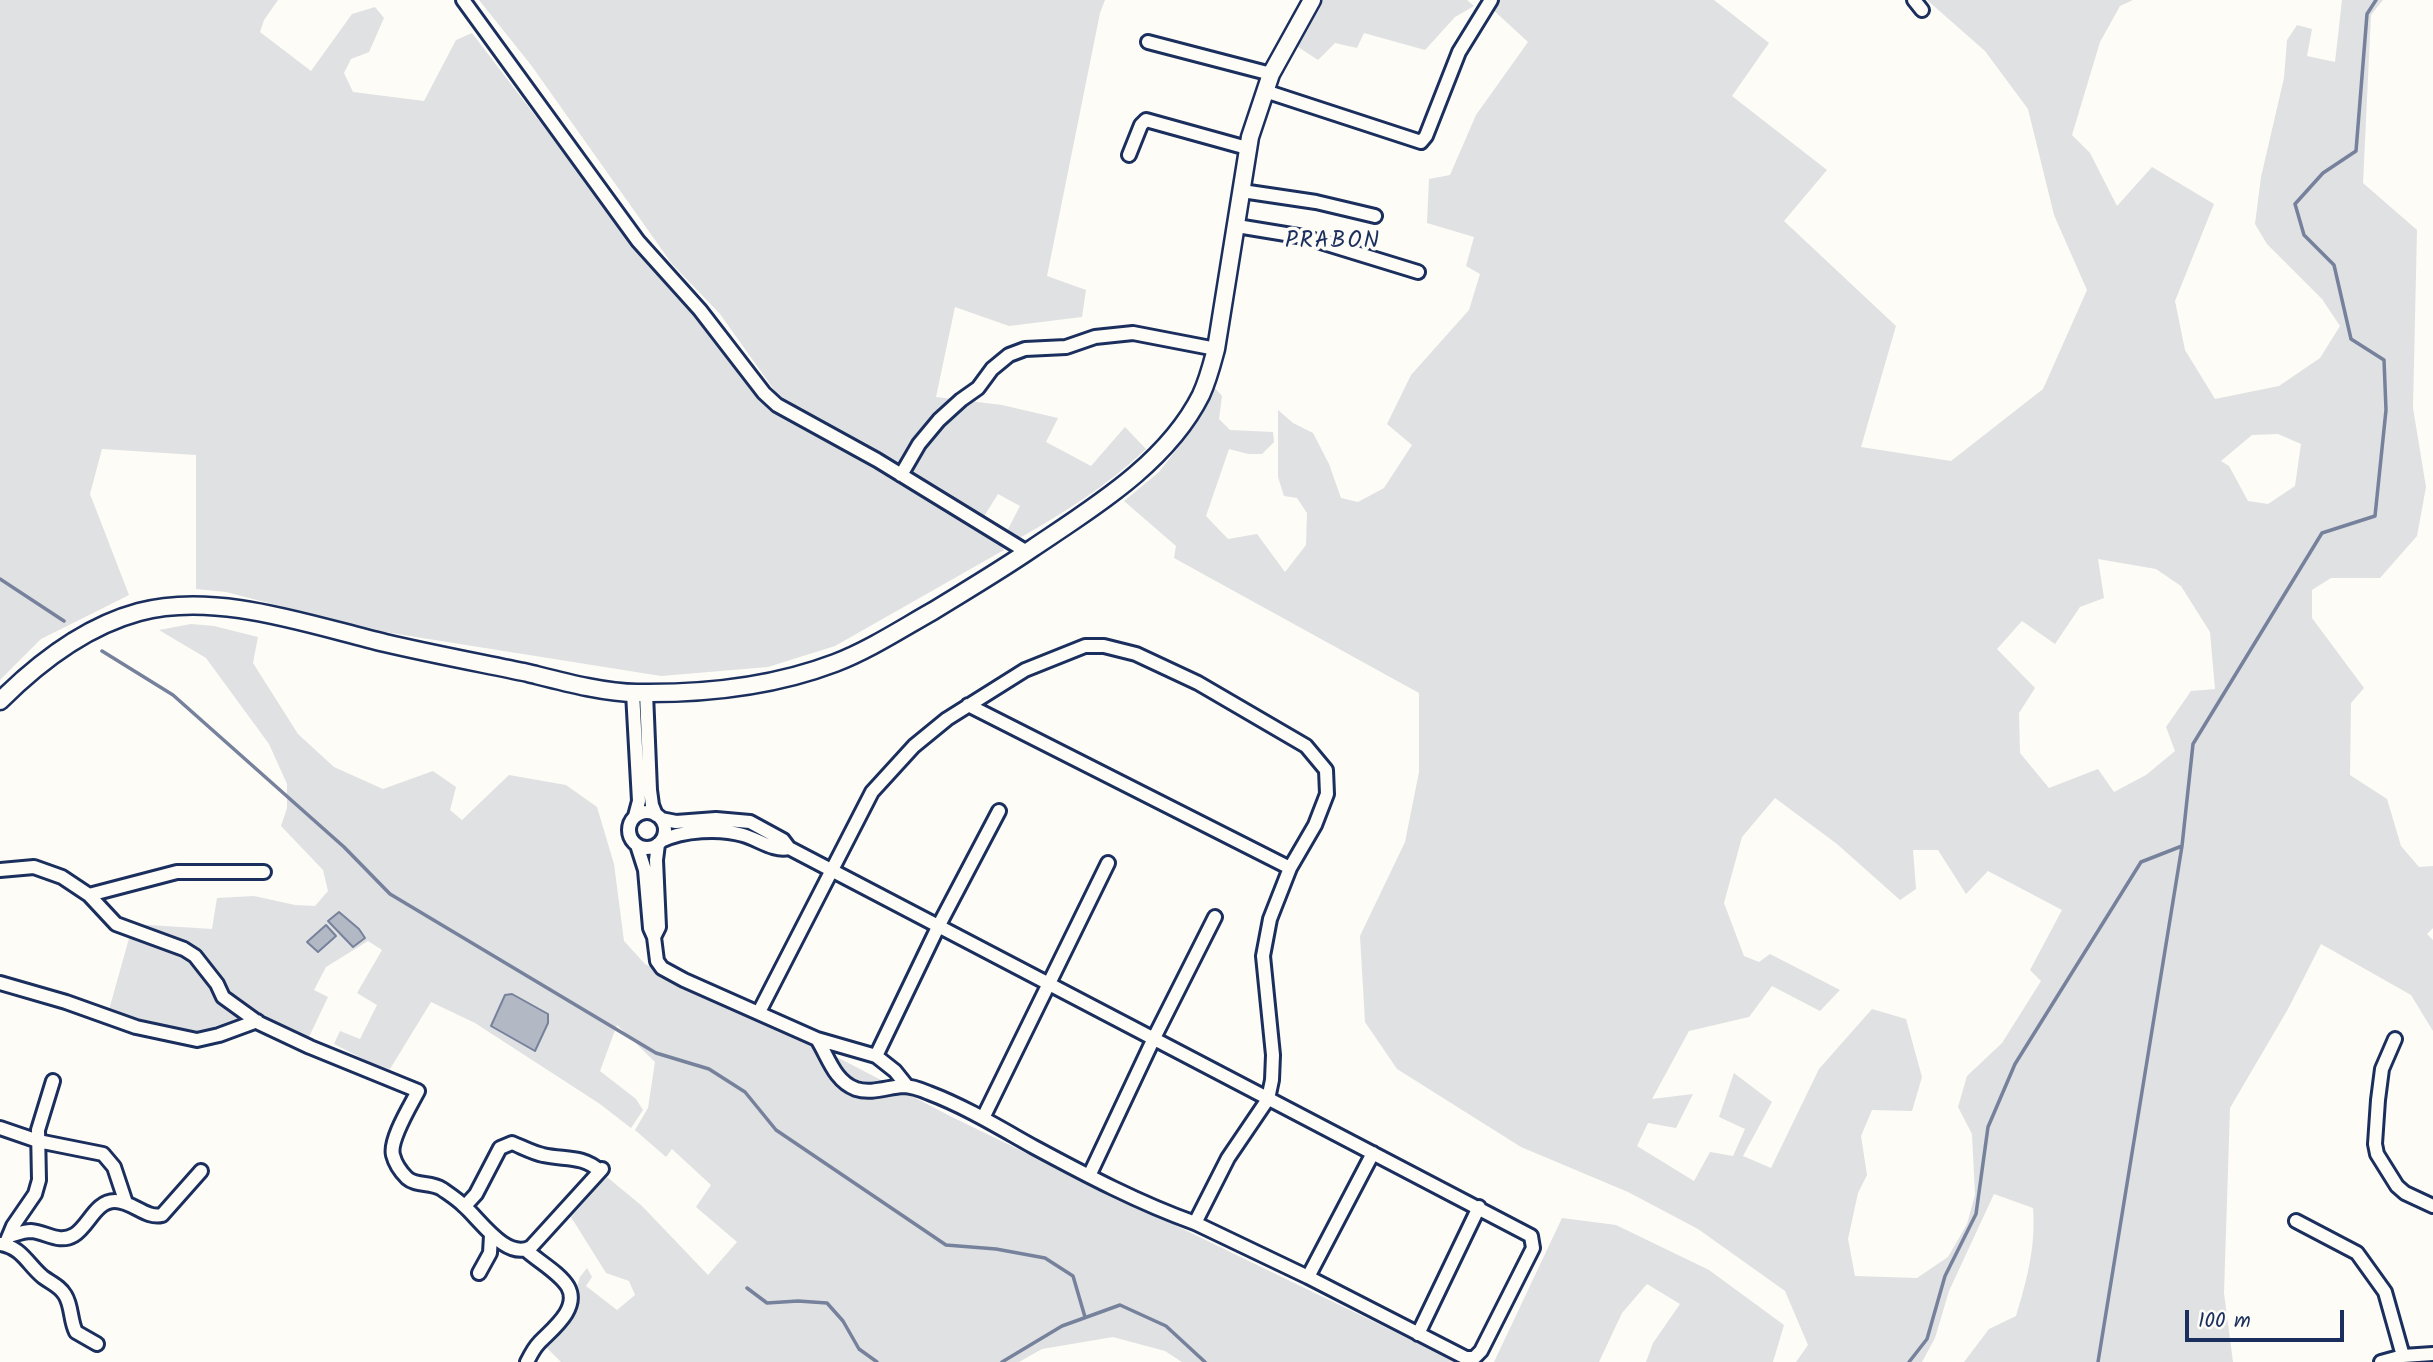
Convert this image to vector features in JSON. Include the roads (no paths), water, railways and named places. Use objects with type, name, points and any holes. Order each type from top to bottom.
[{"type":"street","points":[[463,0],[638,241],[700,310],[764,393],[777,405],[901,475],[1027,552]]},
{"type":"street","points":[[0,701],[29,674],[62,650],[114,620],[164,607],[229,608],[280,617],[562,681],[640,693],[768,683],[836,662],[912,623],[1097,505],[1168,442],[1199,397],[1208,379],[1216,349],[1247,148],[1271,74],[1312,0]]},
{"type":"street","points":[[1265,91],[1421,142],[1426,136],[1459,52],[1491,0]]},
{"type":"street","points":[[1148,42],[1271,74]]},
{"type":"street","points":[[1129,155],[1141,125],[1146,120],[1247,148]]},
{"type":"street","points":[[1241,191],[1316,202],[1375,216]]},
{"type":"street","points":[[1237,226],[1304,237],[1418,272]]},
{"type":"street","points":[[901,475],[919,444],[939,421],[978,388],[992,369],[1009,355],[1025,349],[1066,347],[1095,338],[1133,333],[1216,349]]},
{"type":"street","points":[[759,1012],[872,792],[914,746],[947,719],[1026,670],[1085,646],[1104,646],[1136,654],[1198,683],[1306,746],[1326,769],[1327,794],[1315,825],[1290,868],[1270,919],[1263,956],[1273,1055],[1268,1099],[1228,1158],[1195,1223]]},
{"type":"street","points":[[640,693],[639,801],[629,831],[633,842],[648,848],[677,835],[716,825]]},
{"type":"street","points":[[640,693],[652,806],[665,829],[656,860],[659,927],[654,937]]},
{"type":"street","points":[[968,705],[1290,868]]},
{"type":"street","points":[[876,1056],[939,925],[999,811]]},
{"type":"street","points":[[635,816],[646,812],[676,822],[716,825],[780,849],[789,848],[1479,1207],[1531,1236],[1531,1252],[1480,1351],[1474,1358],[1466,1358],[1307,1277],[1089,1176],[983,1118],[929,1093],[907,1086],[871,1091],[855,1088],[841,1079],[817,1039]]},
{"type":"street","points":[[637,845],[645,870],[650,928],[657,961],[662,968],[817,1039],[876,1056],[895,1071],[907,1086]]},
{"type":"street","points":[[983,1118],[1108,863]]},
{"type":"street","points":[[0,870],[34,867],[62,877],[89,895],[108,919],[116,924],[184,949],[195,956],[217,984],[223,997],[257,1021],[288,1037],[418,1091],[393,1143],[393,1153],[399,1168],[409,1180],[429,1182],[440,1188],[465,1206],[491,1235],[519,1250],[531,1247],[601,1170],[591,1162],[544,1155],[512,1143],[500,1148],[476,1194],[465,1206]]},
{"type":"street","points":[[89,895],[177,872],[264,872]]},
{"type":"street","points":[[1089,1176],[1215,917]]},
{"type":"street","points":[[0,983],[66,1002],[136,1027],[197,1040],[257,1021]]},
{"type":"street","points":[[2395,1039],[2382,1069],[2375,1144],[2377,1154],[2397,1186],[2406,1193],[2431,1201]]},
{"type":"street","points":[[5,1242],[35,1194],[39,1180],[38,1141],[41,1113],[53,1081]]},
{"type":"street","points":[[0,1128],[38,1141],[103,1154],[114,1167],[126,1203]]},
{"type":"street","points":[[1307,1277],[1373,1153]]},
{"type":"street","points":[[5,1242],[32,1231],[65,1239],[84,1226],[103,1204],[113,1201],[126,1203],[151,1215],[162,1215],[201,1171]]},
{"type":"street","points":[[1418,1335],[1479,1207]]},
{"type":"street","points":[[2296,1220],[2357,1253],[2365,1263],[2385,1292],[2403,1356]]},
{"type":"street","points":[[479,1273],[490,1253],[491,1235]]},
{"type":"street","points":[[5,1242],[28,1259],[41,1276],[59,1288],[66,1296],[76,1332],[97,1344]]},
{"type":"street","points":[[526,1250],[568,1287],[570,1297],[567,1310],[556,1328],[538,1343],[527,1362]]},
{"type":"street","points":[[2381,1362],[2403,1356],[2433,1354]]},
{"type":"waterway","points":[[2098,1362],[2182,846],[2193,744],[2322,533],[2375,516],[2386,410],[2384,360],[2351,339],[2334,265],[2304,235],[2295,204],[2323,173],[2356,151],[2367,14],[2376,0]]},
{"type":"waterway","points":[[0,579],[64,621]]},
{"type":"waterway","points":[[102,651],[173,695],[344,847],[390,894],[656,1053],[709,1069],[745,1092],[776,1130],[946,1245],[996,1249],[1045,1258],[1073,1276],[1085,1317]]},
{"type":"waterway","points":[[1909,1362],[1927,1339],[1945,1276],[1976,1214],[1988,1127],[2015,1064],[2141,862],[2182,846]]},
{"type":"waterway","points":[[747,1288],[767,1303],[827,1303],[843,1321],[859,1349],[877,1362]]},
{"type":"waterway","points":[[1002,1362],[1062,1326],[1120,1305],[1166,1326],[1205,1362]]},
{"type":"district","name":"PRABON","points":[[1333,243]]}]
